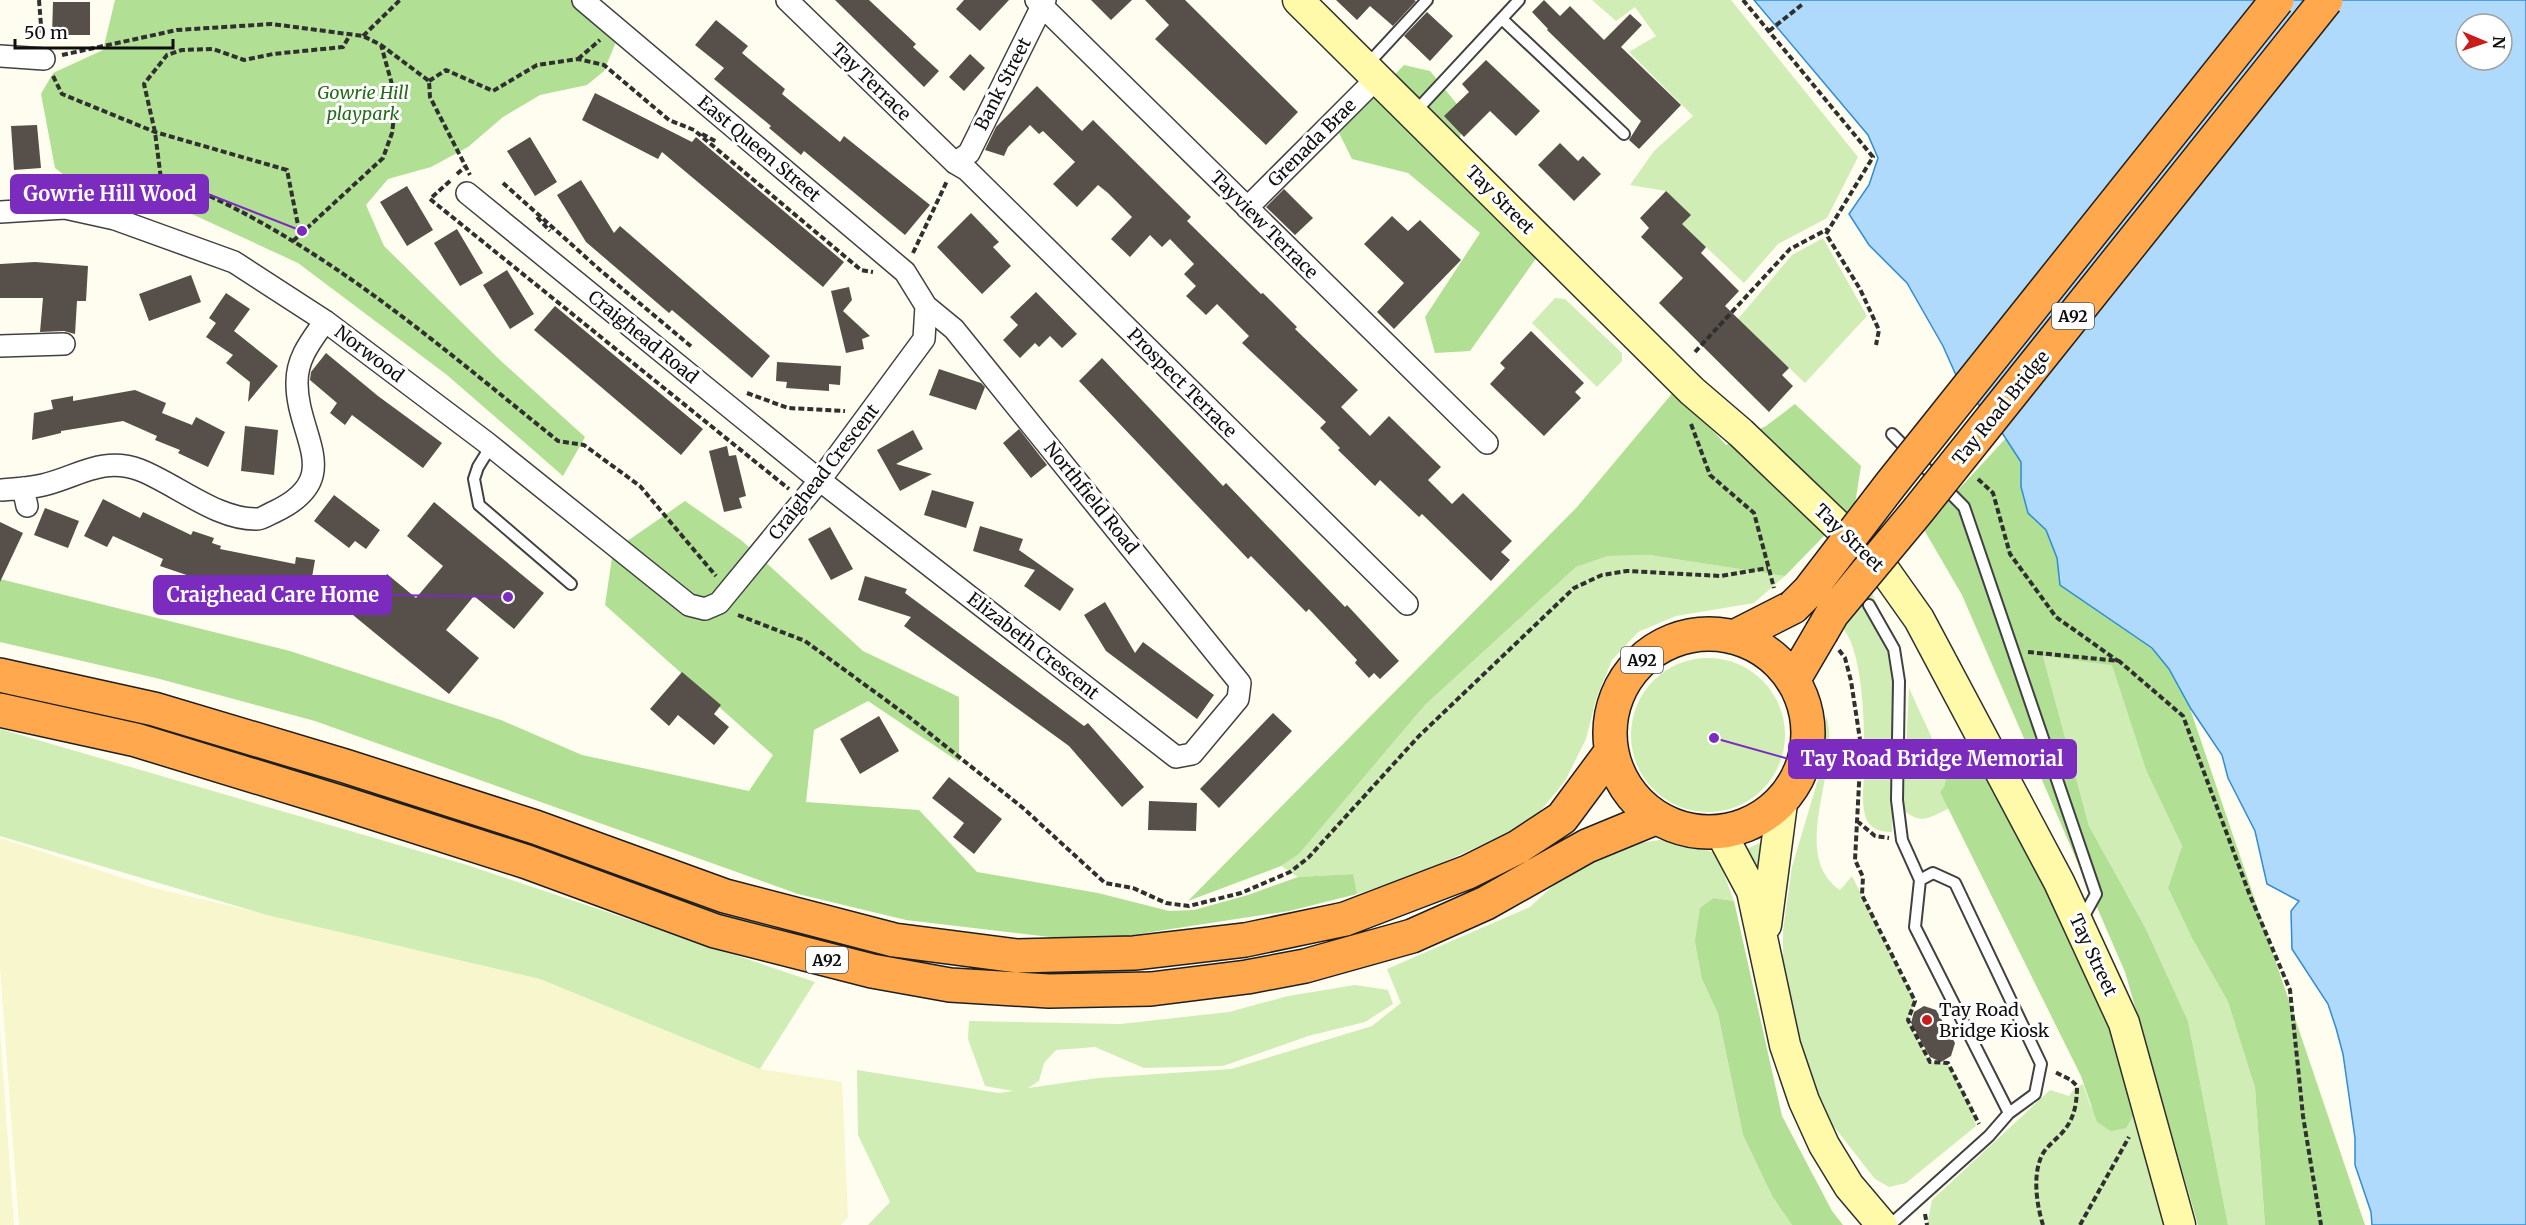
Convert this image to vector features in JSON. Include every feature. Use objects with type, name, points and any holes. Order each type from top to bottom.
[{"type":"highway","name":"A92","points":[[1736,636],[1785,602],[1809,591],[1898,474],[2277,0]]},
{"type":"highway","name":"Tay Road Bridge","points":[[1794,679],[1829,640],[1832,614],[1924,504],[2326,0]]},
{"type":"highway","name":"A92","points":[[1704,633],[1736,636],[1766,651],[1779,661],[1794,679],[1805,703],[1809,743],[1803,769],[1782,803],[1747,826],[1721,833],[1676,828],[1655,818],[1636,802],[1620,778],[1611,752],[1611,714],[1624,681],[1644,657],[1676,638],[1704,633]]},
{"type":"highway","name":"A92","points":[[0,675],[154,709],[345,766],[535,827],[725,896],[894,940],[1017,956],[1134,953],[1245,940],[1346,920],[1468,872],[1518,847],[1562,818],[1611,752]]},
{"type":"highway","name":"A92","points":[[0,710],[136,740],[339,802],[527,862],[715,931],[872,971],[950,985],[1049,991],[1151,989],[1247,977],[1305,966],[1412,936],[1486,903],[1587,846],[1655,818]]},
{"type":"main road","name":"Tay Street","points":[[1298,0],[1692,391],[1741,433],[1885,571],[1919,619],[2059,882],[2124,1023],[2180,1225]]},
{"type":"main road","points":[[1764,939],[1782,803]]},
{"type":"main road","points":[[1721,833],[1752,891],[1785,1044],[1804,1101],[1824,1145],[1849,1186],[1882,1225]]},
{"type":"street","name":"East Queen Street","points":[[583,0],[905,272],[926,306]]},
{"type":"street","name":"Tay Terrace","points":[[787,0],[952,170]]},
{"type":"street","name":"Bank Street","points":[[952,170],[969,153],[1041,2]]},
{"type":"street","name":"Tayview Terrace","points":[[1041,2],[1487,443]]},
{"type":"street","points":[[0,56],[44,59]]},
{"type":"street","name":"Grenada Brae","points":[[1247,208],[1371,72]]},
{"type":"street","name":"Prospect Terrace","points":[[952,170],[967,170],[1407,604]]},
{"type":"street","name":"Craighead Road","points":[[466,186],[820,480]]},
{"type":"street","name":"Norwood","points":[[0,212],[65,208],[116,219],[234,262],[325,321],[491,446],[689,605]]},
{"type":"street","name":"Craighead Crescent","points":[[689,605],[705,609],[719,603],[820,480],[924,339],[926,306]]},
{"type":"street","name":"Northfield Road","points":[[926,306],[954,329],[1233,673],[1240,683],[1238,699]]},
{"type":"street","points":[[17,495],[104,464],[138,470],[224,512],[258,519],[291,504],[308,487],[314,462],[310,437],[300,408],[297,382],[302,355],[325,321]]},
{"type":"street","points":[[0,346],[64,344]]},
{"type":"street","name":"Elizabeth Crescent","points":[[820,480],[1176,757],[1192,754],[1238,699]]},
{"type":"lane","points":[[1371,72],[1427,0]]},
{"type":"lane","points":[[1414,114],[1519,0]]},
{"type":"lane","points":[[1502,19],[1624,134]]},
{"type":"lane","points":[[1892,434],[1964,507],[2096,894],[2086,912],[2077,919]]},
{"type":"lane","points":[[491,446],[478,467],[474,479],[478,505],[571,584]]},
{"type":"lane","points":[[1869,605],[1894,649],[1899,681],[1897,800],[1902,840],[1920,880],[1915,927],[2009,1113]]},
{"type":"lane","points":[[1890,1225],[1989,1136],[2009,1113],[2035,1094],[2041,1064],[1955,883],[1933,873],[1920,880]]},
{"type":"path","points":[[39,0],[44,59],[62,94],[155,132],[287,170],[300,235]]},
{"type":"path","points":[[363,36],[399,0]]},
{"type":"path","points":[[1743,0],[1873,157],[1826,234],[1860,289],[1879,330],[1876,345]]},
{"type":"path","points":[[1769,31],[1804,3]]},
{"type":"path","points":[[44,59],[177,30],[272,24],[363,36],[381,45],[429,81],[430,96],[466,186],[430,199],[804,500]]},
{"type":"path","points":[[578,59],[614,27]]},
{"type":"path","points":[[147,213],[161,179],[155,132],[144,84],[167,55],[182,50],[213,49],[244,60],[273,54],[343,47],[350,35]]},
{"type":"path","points":[[293,242],[383,158],[392,133],[395,109],[393,88],[381,45]]},
{"type":"path","points":[[429,81],[446,70],[493,91],[537,65],[578,59],[604,65],[669,120],[694,130],[861,270],[888,275],[905,272],[952,170]]},
{"type":"path","points":[[503,183],[600,270],[696,350]]},
{"type":"path","points":[[185,185],[293,242],[352,280],[558,441],[584,445],[640,486],[717,578]]},
{"type":"path","points":[[1695,352],[1790,249],[1828,229]]},
{"type":"path","points":[[740,387],[749,394],[788,408],[870,413]]},
{"type":"path","points":[[1693,430],[1710,475],[1754,513],[1768,568],[1785,602]]},
{"type":"path","points":[[1976,477],[1993,493],[2010,554],[2056,617],[2119,661],[2183,716],[2248,893],[2290,990],[2303,1116],[2320,1225]]},
{"type":"path","points":[[738,615],[805,641],[909,717],[1023,808],[1105,883],[1133,888],[1166,903],[1189,906],[1240,893],[1290,872],[1308,858],[1419,736],[1574,588],[1602,575],[1627,571],[1721,576],[1768,568]]},
{"type":"path","points":[[1829,640],[1845,658],[1861,746],[1855,860],[1863,877],[1862,895],[1915,1001],[1908,1020],[1930,1062],[1948,1063],[1981,1127]]},
{"type":"path","points":[[2013,651],[2119,661]]},
{"type":"path","points":[[1856,820],[1875,836],[1902,840]]},
{"type":"path","points":[[2043,1225],[2039,1209],[2037,1176],[2040,1158],[2048,1146],[2069,1125],[2077,1100],[2077,1086],[2062,1075]]},
{"type":"path","points":[[2080,1225],[2123,1144],[2134,1131]]},
{"type":"green space","name":"Gowrie Hill playpark","points":[[115,0],[579,0],[620,32],[604,71],[587,85],[540,95],[503,117],[468,147],[431,167],[388,179],[366,205],[384,246],[501,361],[585,437],[563,476],[447,375],[298,263],[194,215],[73,182],[55,168],[41,94],[53,73],[103,50]]},
{"type":"green space","points":[[1592,0],[1731,0],[1858,157],[1827,218],[1778,244],[1744,283],[1682,224],[1666,191],[1630,185],[1654,151],[1693,116],[1629,52],[1656,36],[1635,7],[1616,21]]},
{"type":"green space","points":[[1404,65],[1430,71],[1465,114],[1454,165],[1537,257],[1470,351],[1435,353],[1425,317],[1480,233],[1408,173],[1352,159],[1339,133]]},
{"type":"green space","points":[[1823,238],[1867,316],[1805,383],[1746,327],[1732,326],[1792,255]]},
{"type":"green space","points":[[1555,298],[1565,299],[1622,353],[1622,361],[1597,387],[1532,323]]},
{"type":"green space","points":[[1675,390],[1726,445],[1766,426],[1795,404],[1861,466],[1855,504],[1785,576],[1649,555],[1608,556],[1576,567],[1425,705],[1299,854],[1281,866],[1188,901],[1577,507]]},
{"type":"green space","points":[[2030,412],[2178,673],[2365,1225],[2265,1225],[2255,1088],[2228,1002],[2192,938],[2168,888],[2182,846],[2146,770],[2112,665],[2043,656],[2089,826],[2146,929],[2188,1021],[2228,1225],[2198,1225],[2125,972],[1962,595],[1923,528]]},
{"type":"green space","points":[[685,501],[741,540],[863,651],[959,697],[959,762],[868,701],[814,730],[806,802],[919,810],[977,872],[1098,893],[1169,911],[1194,910],[1248,895],[1298,877],[1353,874],[1357,894],[1289,911],[1132,935],[1109,944],[906,920],[798,894],[315,721],[156,678],[0,642],[0,579],[290,651],[501,720],[582,755],[749,791],[773,755],[605,605],[613,551]]},
{"type":"green space","points":[[1649,555],[1785,576],[1754,603],[1676,616],[1638,632],[1612,660],[1596,699],[1586,739],[1565,781],[1538,814],[1505,835],[1409,877],[1357,894],[1352,874],[1298,877],[1281,866],[1299,854],[1425,705],[1576,567],[1608,556]]},
{"type":"green space","points":[[1869,586],[1891,638],[1897,677],[1892,832],[1875,829],[1868,822],[1864,810],[1862,695],[1855,654],[1841,626]]},
{"type":"green space","points":[[2043,656],[2112,664],[2146,770],[2182,846],[2168,888],[2192,938],[2228,1002],[2255,1088],[2265,1225],[2228,1225],[2188,1021],[2146,929],[2089,826]]},
{"type":"green space","points":[[1708,658],[1737,664],[1751,671],[1762,681],[1772,692],[1779,706],[1785,735],[1779,764],[1772,778],[1762,789],[1751,799],[1737,806],[1708,812],[1679,806],[1665,799],[1654,789],[1644,778],[1637,764],[1631,735],[1637,706],[1644,692],[1654,681],[1665,671],[1679,664]]},
{"type":"green space","points":[[1909,688],[1946,769],[1945,785],[1940,792],[1950,808],[1921,819],[1903,810]]},
{"type":"green space","points":[[1826,715],[1829,736],[1828,760],[1817,832],[1818,854],[1825,874],[1840,890],[1852,876],[1915,1001],[1908,1020],[1930,1062],[1948,1063],[1972,1110],[1976,1126],[1906,1183],[1889,1187],[1875,1179],[1828,1119],[1799,1059],[1783,995],[1783,931],[1792,867],[1819,776]]},
{"type":"green space","points":[[0,729],[467,865],[815,982],[760,1069],[540,979],[267,915],[0,836]]},
{"type":"green space","points":[[1956,755],[1972,755],[1984,769],[2005,803],[2106,1012],[2138,1108],[2126,1128],[2111,1131],[2097,1122],[2081,1076],[1940,792],[1945,785],[1946,769]]},
{"type":"green space","points":[[1774,836],[1765,901],[1745,850]]},
{"type":"green space","points":[[0,838],[154,888],[540,979],[760,1069],[842,1082],[848,1217],[841,1225],[19,1225],[0,967]]},
{"type":"green space","points":[[1667,839],[1716,853],[1734,901],[1714,898],[1702,979],[1718,1014],[1743,1135],[1772,1196],[1792,1225],[868,1225],[890,1202],[858,1135],[857,1070],[999,1093],[1013,1091],[985,1086],[968,1039],[969,1021],[1121,1024],[1229,1012],[1288,996],[1355,985],[1388,990],[1393,1004],[1365,1022],[1308,1036],[1223,1066],[1144,1068],[1095,1047],[1056,1050],[1044,1063],[1039,1081],[1028,1088],[1098,1078],[1231,1069],[1372,1026],[1401,1003],[1387,969],[1530,907],[1555,884],[1618,846]]},
{"type":"green space","points":[[1714,898],[1734,901],[1782,1116],[1832,1211],[1843,1225],[1792,1225],[1772,1196],[1743,1135],[1718,1014],[1702,979],[1695,941],[1700,908]]},
{"type":"green space","points":[[0,1032],[14,1225],[0,1225]]},
{"type":"green space","points":[[2083,1084],[2091,1107],[2138,1108],[2169,1225],[1927,1225],[1932,1200],[2050,1090],[2069,1096],[2074,1089]]},
{"type":"water","points":[[1754,0],[2526,0],[2526,1225],[2372,1225],[2371,1212],[2355,1165],[2355,1138],[2343,1054],[2336,1028],[2328,1004],[2292,949],[2291,911],[2299,901],[2267,884],[2255,831],[2228,778],[2222,755],[2191,709],[2169,669],[2152,648],[2060,585],[2057,558],[2046,530],[2028,513],[2021,487],[2021,462],[1997,425],[1960,384],[1943,346],[1907,283],[1869,245],[1849,214],[1869,185],[1878,158],[1868,135]]},
{"type":"building","points":[[835,0],[869,0],[916,44],[913,47],[939,71],[924,87]]},
{"type":"building","points":[[964,0],[1009,0],[980,31],[956,9]]},
{"type":"building","points":[[1091,0],[1132,0],[1111,20]]},
{"type":"building","points":[[1145,0],[1185,0],[1298,112],[1266,145],[1155,39],[1169,25]]},
{"type":"building","points":[[1336,0],[1416,1],[1393,26],[1370,6],[1357,20]]},
{"type":"building","points":[[1544,0],[1560,16],[1570,6],[1604,40],[1630,14],[1642,25],[1621,47],[1681,105],[1639,149],[1629,140],[1641,121],[1547,30],[1532,12]]},
{"type":"building","points":[[53,2],[90,2],[90,35],[52,35]]},
{"type":"building","points":[[1427,12],[1453,36],[1430,61],[1404,36]]},
{"type":"building","points":[[716,20],[748,46],[742,53],[785,89],[782,94],[840,142],[844,136],[930,205],[905,235],[804,151],[801,155],[769,128],[771,126],[714,79],[724,68],[695,45]]},
{"type":"building","points":[[970,54],[985,68],[964,91],[949,77]]},
{"type":"building","points":[[1486,60],[1540,111],[1516,136],[1490,111],[1464,137],[1444,116],[1469,92],[1462,84]]},
{"type":"building","points":[[1037,86],[1082,131],[1093,120],[1191,217],[1187,221],[1261,294],[1263,293],[1297,327],[1295,329],[1358,390],[1341,407],[1370,436],[1389,416],[1441,467],[1428,480],[1452,504],[1463,493],[1512,541],[1501,552],[1510,560],[1491,581],[1422,514],[1419,517],[1380,480],[1375,486],[1338,450],[1340,448],[1320,428],[1326,422],[1242,343],[1249,336],[1217,304],[1206,315],[1186,296],[1196,286],[1184,274],[1194,264],[1170,239],[1162,247],[1150,235],[1130,257],[1111,239],[1132,217],[1098,185],[1077,207],[1053,184],[1075,162],[1043,131],[1039,134],[1030,125],[1008,147],[1004,156],[985,150],[996,127]]},
{"type":"building","points":[[595,93],[692,142],[696,137],[844,262],[823,287],[662,152],[658,159],[582,120]]},
{"type":"building","points":[[37,125],[41,168],[14,170],[11,126]]},
{"type":"building","points":[[530,137],[557,182],[535,196],[507,151]]},
{"type":"building","points":[[1560,143],[1578,161],[1583,156],[1601,174],[1574,201],[1538,165]]},
{"type":"building","points":[[581,180],[614,233],[620,226],[770,356],[752,378],[672,310],[669,313],[586,242],[557,195]]},
{"type":"building","points":[[407,186],[433,230],[407,246],[380,202]]},
{"type":"building","points":[[1284,189],[1313,218],[1295,235],[1266,207]]},
{"type":"building","points":[[1666,191],[1691,215],[1682,224],[1706,247],[1701,253],[1739,291],[1725,306],[1789,368],[1782,375],[1793,386],[1769,412],[1659,303],[1683,278],[1641,237],[1649,228],[1640,218]]},
{"type":"building","points":[[971,213],[999,242],[993,247],[1011,266],[982,294],[937,247]]},
{"type":"building","points":[[1392,216],[1408,231],[1420,220],[1461,260],[1394,329],[1377,312],[1404,283],[1364,244]]},
{"type":"building","points":[[457,229],[483,273],[460,286],[434,243]]},
{"type":"building","points":[[35,262],[88,266],[86,301],[77,301],[75,334],[64,331],[40,332],[43,298],[0,298],[0,264]]},
{"type":"building","points":[[507,270],[534,314],[510,329],[483,285]]},
{"type":"building","points":[[191,275],[201,302],[149,321],[139,294]]},
{"type":"building","points":[[849,287],[852,300],[843,311],[870,336],[862,339],[864,349],[846,353],[831,291]]},
{"type":"building","points":[[1036,292],[1077,334],[1062,348],[1050,336],[1039,347],[1035,343],[1020,358],[1003,340],[1018,325],[1010,317]]},
{"type":"building","points":[[226,293],[250,309],[234,331],[278,366],[248,402],[250,382],[226,363],[233,355],[206,337],[216,323],[209,318]]},
{"type":"building","points":[[555,306],[703,429],[681,455],[534,330]]},
{"type":"building","points":[[1531,331],[1584,383],[1575,392],[1581,398],[1544,436],[1490,384],[1505,368],[1500,363]]},
{"type":"building","points":[[326,353],[378,396],[442,443],[423,468],[352,415],[345,425],[330,413],[337,403],[310,380],[311,372]]},
{"type":"building","points":[[1102,358],[1223,486],[1226,483],[1399,661],[1380,679],[1374,673],[1369,678],[1355,663],[1357,660],[1309,609],[1306,612],[1251,556],[1248,559],[1079,381]]},
{"type":"building","points":[[777,362],[841,366],[840,385],[829,384],[829,391],[786,388],[787,382],[776,381]]},
{"type":"building","points":[[939,369],[981,383],[985,387],[976,410],[929,395]]},
{"type":"building","points":[[135,390],[166,403],[162,413],[192,425],[196,417],[225,432],[208,467],[178,453],[180,450],[155,440],[157,436],[123,421],[61,431],[61,433],[32,440],[34,413],[53,409],[51,400],[73,396],[73,401]]},
{"type":"building","points":[[245,426],[278,430],[274,475],[241,471]]},
{"type":"building","points":[[1019,429],[1047,465],[1031,478],[1003,443]]},
{"type":"building","points":[[913,430],[923,449],[896,464],[932,474],[900,491],[877,450]]},
{"type":"building","points":[[727,446],[729,456],[736,455],[746,496],[739,498],[742,508],[724,512],[709,451]]},
{"type":"building","points":[[932,490],[974,502],[966,528],[924,515]]},
{"type":"building","points":[[334,495],[380,530],[366,549],[355,541],[349,548],[314,521]]},
{"type":"building","points":[[103,499],[140,518],[143,512],[191,535],[193,531],[214,538],[212,543],[221,546],[220,549],[295,564],[296,557],[315,560],[311,583],[291,580],[287,600],[225,588],[160,566],[163,559],[113,536],[107,547],[84,536]]},
{"type":"building","points":[[434,502],[544,593],[514,629],[474,596],[446,630],[479,658],[449,694],[353,615],[387,574],[416,598],[443,566],[407,536]]},
{"type":"building","points":[[45,508],[79,521],[68,548],[34,535]]},
{"type":"building","points":[[0,522],[23,533],[0,582]]},
{"type":"building","points":[[980,526],[1023,539],[1019,550],[1074,589],[1060,611],[1024,586],[1035,570],[973,551]]},
{"type":"building","points":[[830,527],[853,569],[831,580],[808,539]]},
{"type":"building","points":[[865,576],[907,589],[905,593],[1084,726],[1088,723],[1144,787],[1122,807],[1069,746],[904,626],[911,617],[858,600]]},
{"type":"building","points":[[1105,602],[1135,653],[1143,642],[1214,695],[1197,719],[1106,651],[1084,615]]},
{"type":"building","points":[[682,672],[721,705],[714,714],[729,727],[714,745],[678,715],[669,726],[650,709]]},
{"type":"building","points":[[1273,713],[1292,731],[1219,808],[1200,789]]},
{"type":"building","points":[[879,716],[899,751],[860,774],[840,739]]},
{"type":"building","points":[[949,777],[1002,819],[974,854],[953,837],[964,823],[932,798]]},
{"type":"building","points":[[1149,801],[1197,803],[1196,831],[1148,830]]},
{"type":"building","points":[[1924,1006],[1936,1010],[1955,1043],[1951,1056],[1941,1062],[1930,1057],[1911,1023],[1914,1012]]},
{"type":"place","name":"Gowrie Hill Wood","points":[[302,231]]},
{"type":"place","name":"Craighead Care Home","points":[[508,597]]},
{"type":"place","name":"Tay Road Bridge Memorial","points":[[1714,738]]},
{"type":"place","name":"Tay Road Bridge Kiosk","points":[[1927,1020]]}]
